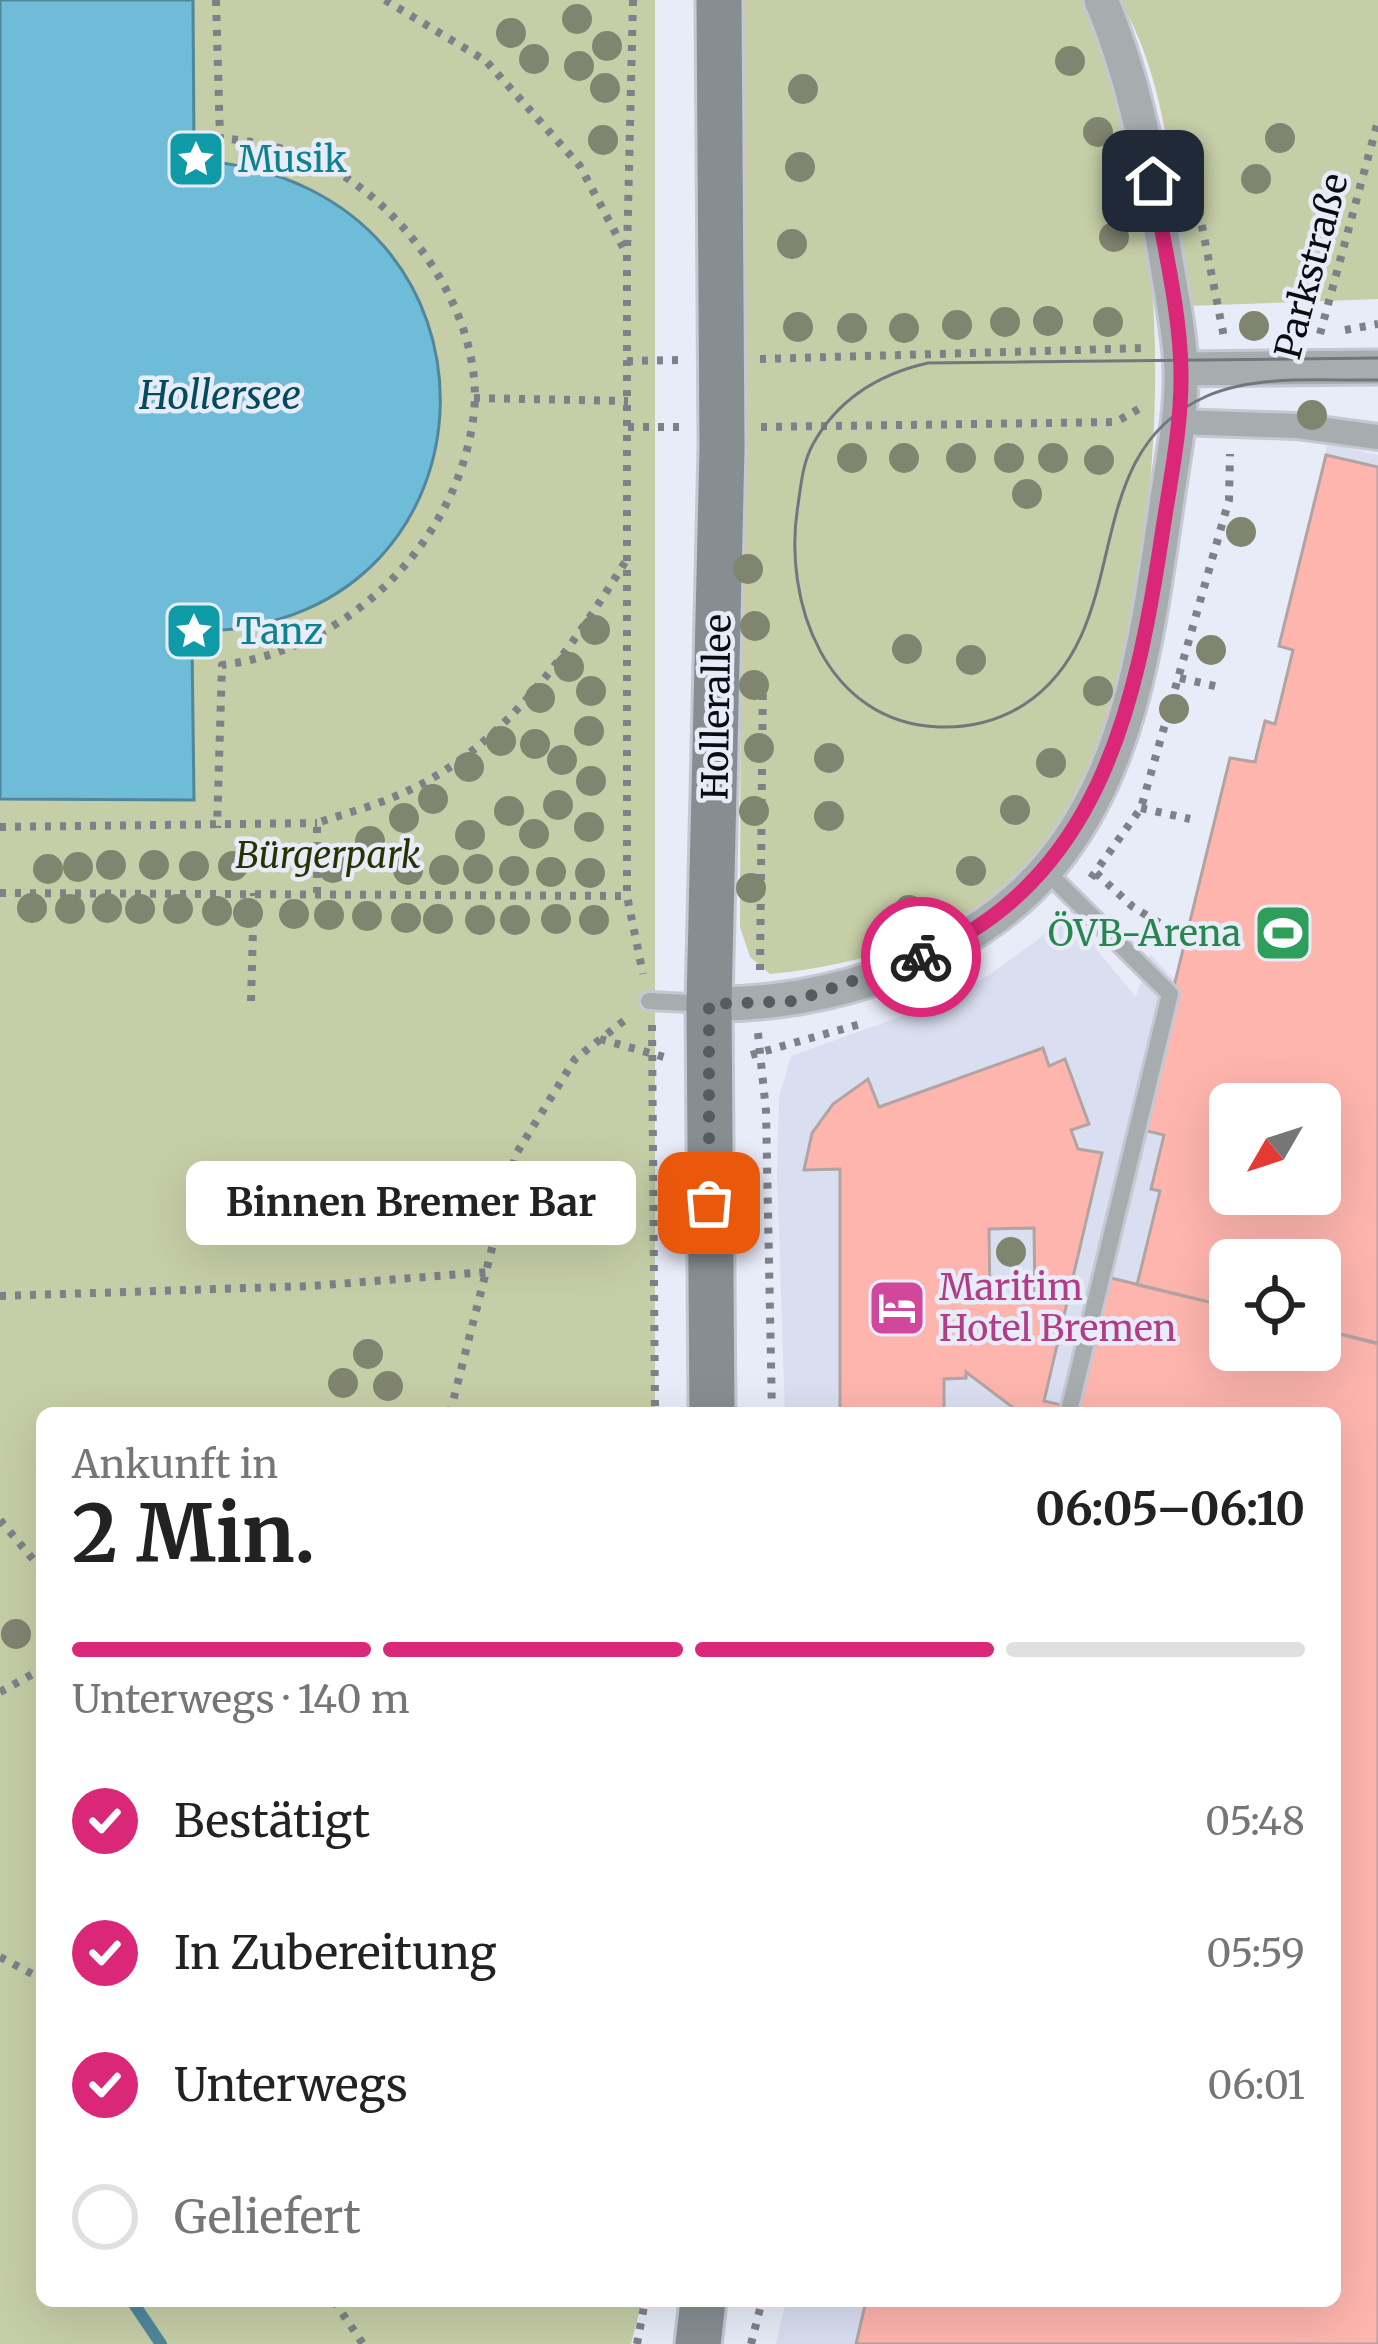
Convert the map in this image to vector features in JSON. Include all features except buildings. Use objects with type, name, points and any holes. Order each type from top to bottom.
[{"type":"main road","name":"Hollerallee","points":[[712,1407],[709,1004],[721,427],[719,0]]},
{"type":"main road","points":[[698,2344],[702,2307]]},
{"type":"street","points":[[709,1004],[795,1001],[865,980],[939,949],[1008,905],[1045,870],[1085,813],[1126,719],[1149,618],[1178,422],[1180,358],[1145,136],[1124,54],[1101,0]]},
{"type":"street","points":[[1180,358],[1311,369],[1378,367]]},
{"type":"street","points":[[1178,422],[1298,426],[1378,437]]},
{"type":"lane","points":[[1045,870],[1171,994],[1070,1406]]},
{"type":"lane","points":[[649,1001],[709,1004]]},
{"type":"path","points":[[216,0],[220,138],[258,141],[312,159],[360,187],[402,226],[460,320],[474,398],[467,451],[449,496],[425,541],[398,575],[330,627],[250,662],[222,665],[217,828]]},
{"type":"path","points":[[386,0],[486,61],[580,166],[627,253]]},
{"type":"path","points":[[633,0],[627,253],[627,896],[649,1001],[654,1057],[655,1407]]},
{"type":"path","name":"Parkstraße","points":[[1311,369],[1378,122]]},
{"type":"path","points":[[1353,326],[1378,324]]},
{"type":"path","points":[[627,361],[1180,358]]},
{"type":"path","points":[[628,427],[1116,422],[1155,397],[1180,358]]},
{"type":"path","points":[[474,398],[628,401]]},
{"type":"path","points":[[0,827],[217,828],[317,823],[399,795],[443,771],[499,727],[547,678],[630,554]]},
{"type":"path","points":[[1180,678],[1219,687]]},
{"type":"path","points":[[1141,808],[1190,819]]},
{"type":"path","points":[[317,823],[317,893]]},
{"type":"path","points":[[1096,873],[1133,907],[1166,927]]},
{"type":"path","points":[[0,893],[627,896]]},
{"type":"path","points":[[251,1001],[254,893]]},
{"type":"path","points":[[452,1407],[516,1154],[575,1059],[649,1001]]},
{"type":"path","points":[[600,1039],[654,1057]]},
{"type":"path","points":[[757,1054],[766,1111],[772,1407]]},
{"type":"path","points":[[0,1296],[312,1286],[487,1272]]},
{"type":"path","points":[[0,1520],[36,1563]]},
{"type":"path","points":[[0,1692],[36,1672]]},
{"type":"path","points":[[0,1957],[36,1976]]},
{"type":"path","points":[[338,2307],[363,2344]]},
{"type":"path","points":[[637,2344],[644,2307]]},
{"type":"path","points":[[751,2344],[760,2307]]},
{"type":"shaded area","points":[[1327,443],[1378,455],[1378,2344],[776,2344],[785,2307],[1341,2307],[1341,1407],[785,1407],[777,1174],[779,1097],[791,1056],[902,1016],[986,977],[1036,941],[1072,907],[1101,955],[1136,997],[1150,954],[1175,980],[1230,758],[1254,762],[1265,721],[1275,723],[1293,650]]},
{"type":"green space","name":"Bürgerpark","points":[[0,0],[655,0],[655,1407],[36,1407],[36,2307],[640,2307],[631,2344],[0,2344]]},
{"type":"green space","points":[[743,0],[1084,0],[1100,37],[1130,144],[1143,212],[1155,350],[1149,490],[1129,627],[1100,743],[1061,824],[1016,876],[954,921],[884,951],[770,974],[750,957],[740,927]]},
{"type":"green space","points":[[1119,0],[1378,0],[1378,299],[1188,306],[1160,108],[1150,69]]},
{"type":"water","name":"Hollersee","points":[[0,0],[193,0],[194,150],[186,151],[186,169],[205,170],[206,161],[310,190],[384,246],[427,321],[440,404],[424,487],[379,558],[306,609],[205,631],[204,624],[187,625],[187,642],[192,642],[194,800],[0,799]]},
{"type":"waterway","points":[[136,2307],[161,2344]]},
{"type":"tram line","points":[[1378,358],[928,363],[877,382],[847,401],[823,428],[803,473],[795,542],[797,580],[820,651],[841,681],[867,704],[900,720],[951,727],[1005,715],[1025,704],[1060,671],[1083,632],[1120,499],[1138,458],[1165,423],[1207,396],[1248,384],[1378,380]]},
{"type":"way so far","points":[[709,1203],[709,1004],[795,1001],[921,957]]},
{"type":"place","name":"Musik","points":[[196,159]]},
{"type":"place","name":"Tanz","points":[[194,631]]},
{"type":"place","name":"ÖVB-Arena","points":[[1283,933]]},
{"type":"place","name":"Binnen Bremer Bar","points":[[709,1203]]},
{"type":"place","name":"Maritim Hotel Bremen","points":[[897,1308]]},
{"type":"route","points":[[921,957],[1008,905],[1051,864],[1085,813],[1126,719],[1149,618],[1178,422],[1181,369],[1153,181]]}]
